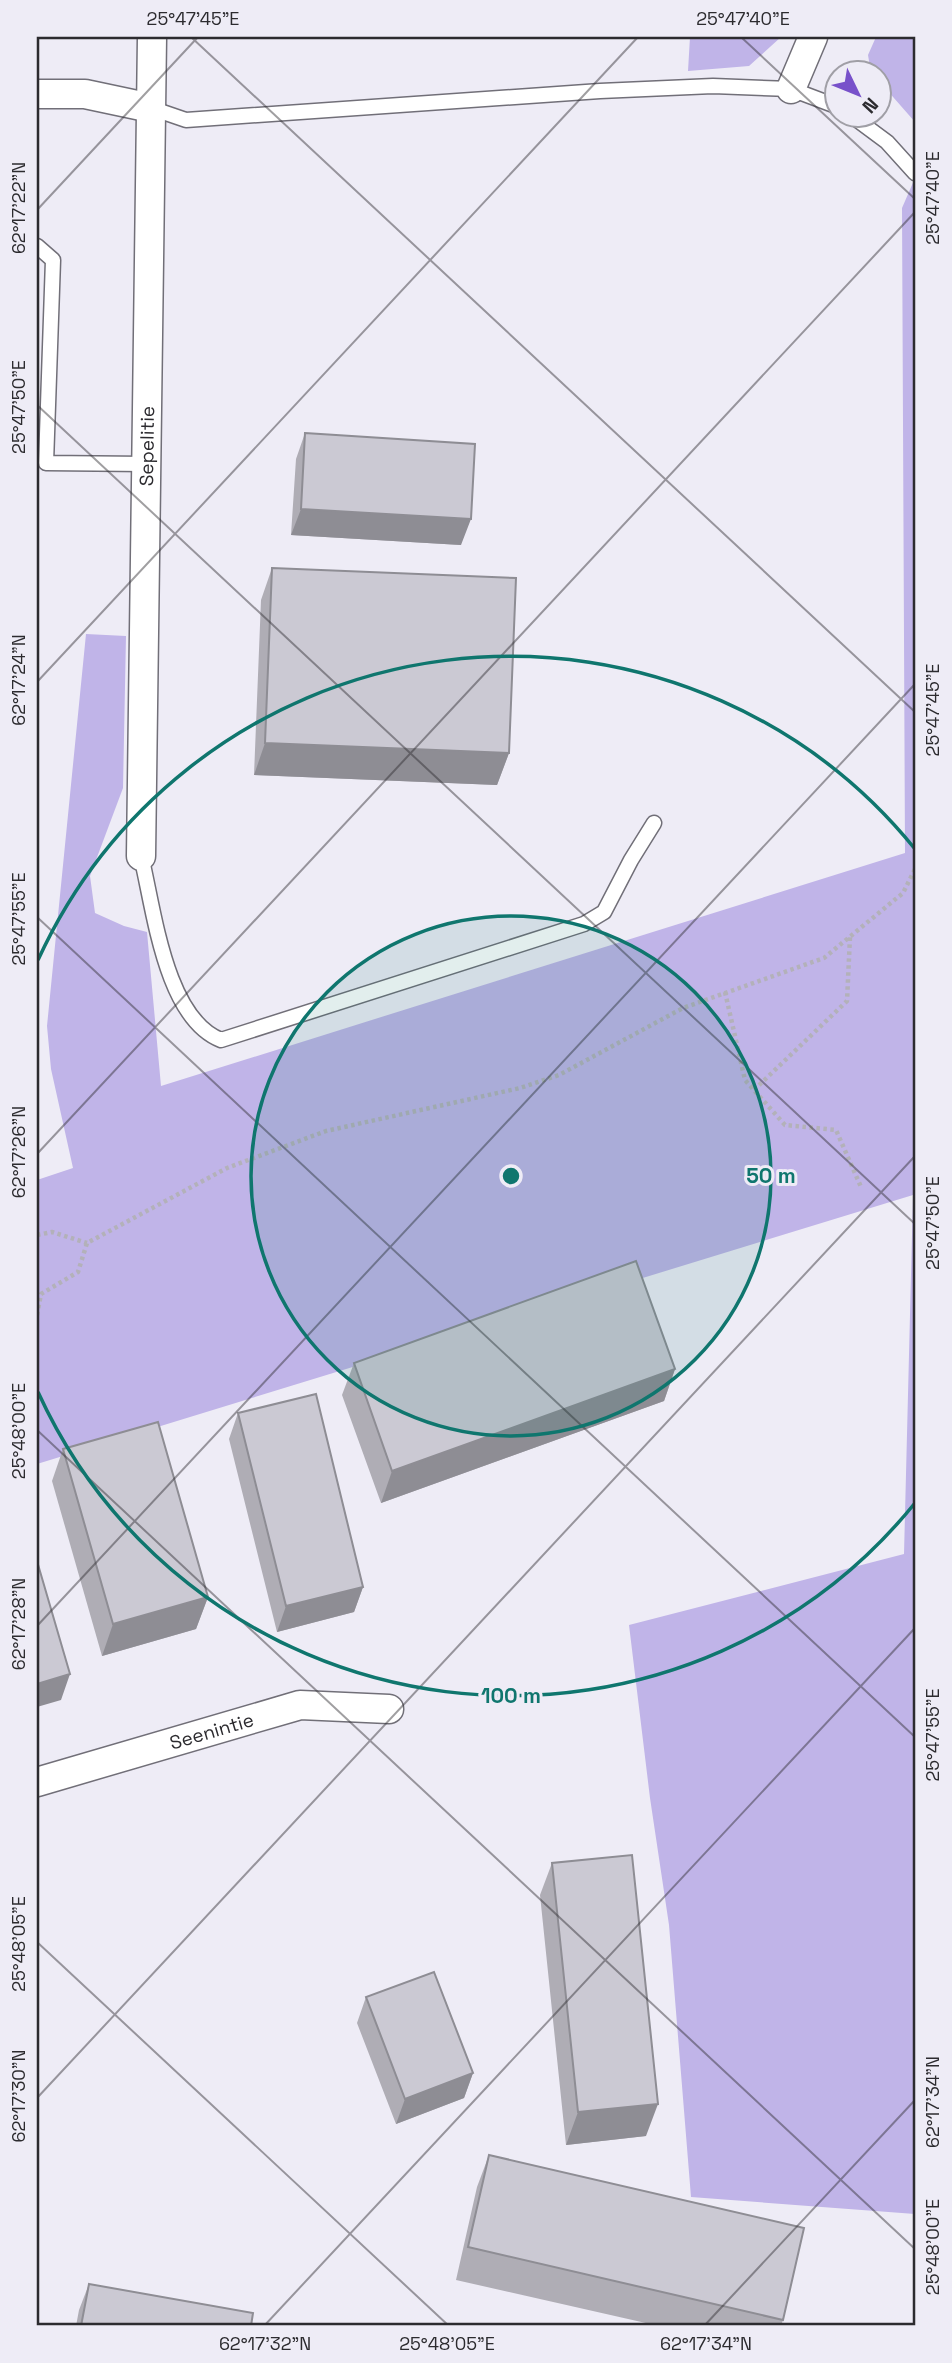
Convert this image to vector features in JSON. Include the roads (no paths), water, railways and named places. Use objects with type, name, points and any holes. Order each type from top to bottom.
[{"type":"street","name":"Sepelitie","points":[[141,856],[152,37]]},
{"type":"street","points":[[791,89],[813,37]]},
{"type":"street","points":[[37,94],[85,94],[151,108]]},
{"type":"street","name":"Seenintie","points":[[37,1782],[300,1705],[389,1709]]},
{"type":"lane","points":[[151,108],[186,120],[600,91],[761,86],[791,89],[822,101]]},
{"type":"lane","points":[[871,130],[887,142],[915,173]]},
{"type":"lane","points":[[37,246],[53,260],[46,463],[146,464]]},
{"type":"lane","points":[[141,856],[173,987],[187,1011],[205,1033],[221,1040],[584,924],[604,912],[654,823]]}]
